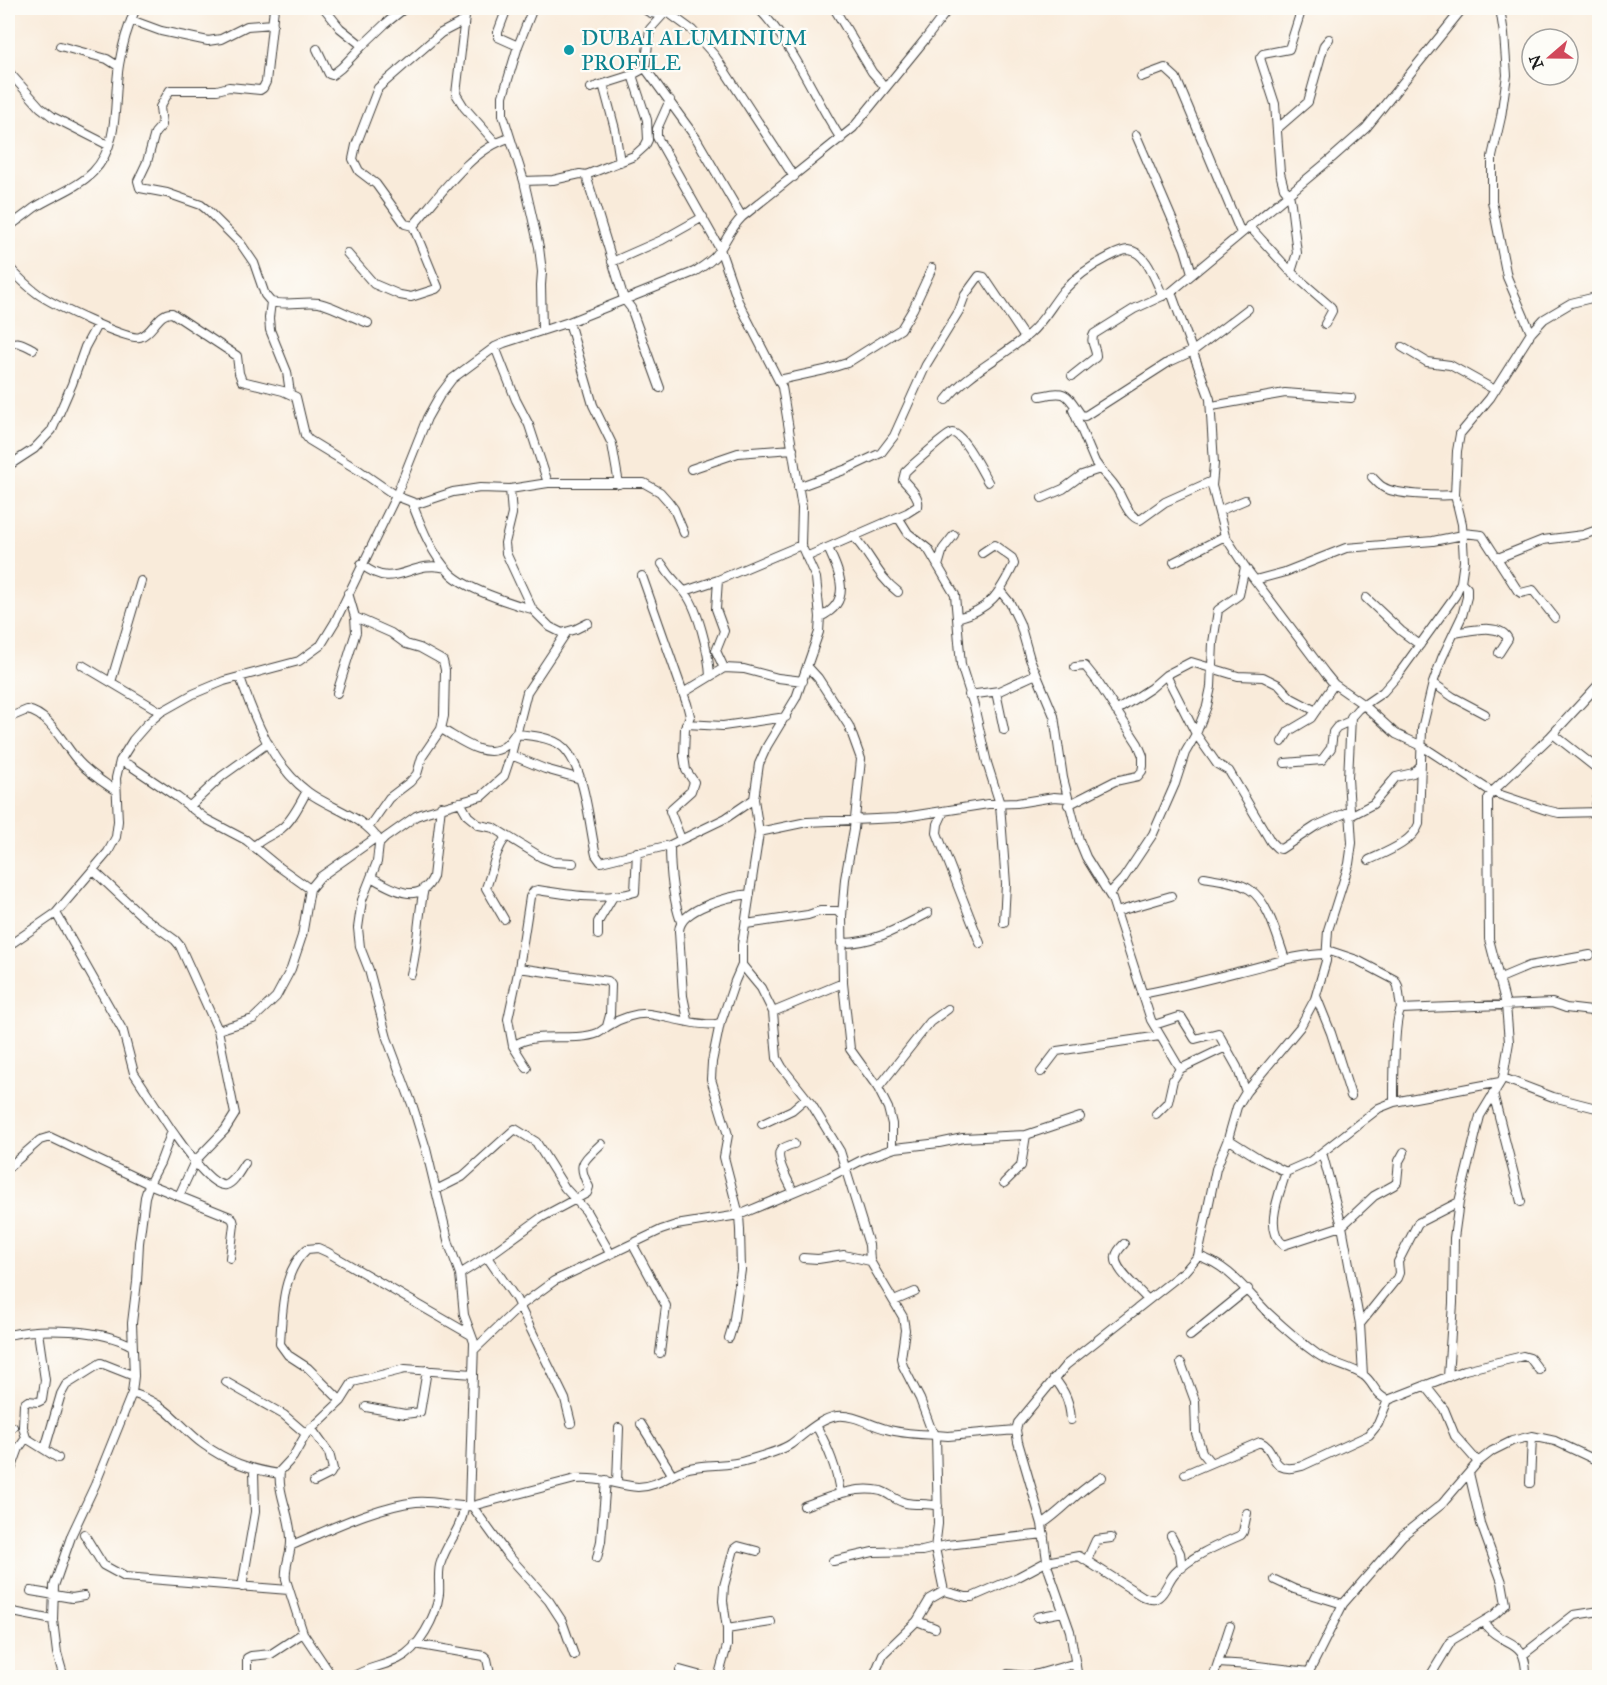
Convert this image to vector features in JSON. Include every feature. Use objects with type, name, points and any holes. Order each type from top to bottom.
[{"type":"street","points":[[8,227],[93,172],[108,145],[116,115],[118,66],[136,8]]},
{"type":"street","points":[[274,8],[263,88],[260,90],[229,87],[169,91],[160,107],[162,125],[155,132],[147,162],[138,180],[140,188],[167,194],[201,205],[206,209],[241,244],[254,263],[265,295],[271,302],[318,303],[333,307],[368,323]]},
{"type":"street","points":[[324,8],[347,34],[360,44],[364,44]]},
{"type":"street","points":[[316,49],[329,74],[332,75],[384,24],[405,8]]},
{"type":"street","points":[[466,8],[456,94],[464,107],[495,142]]},
{"type":"street","points":[[507,8],[498,37],[518,46]]},
{"type":"street","points":[[532,8],[518,46],[504,96],[503,115],[524,181],[542,265],[542,330]]},
{"type":"street","points":[[643,8],[656,15],[667,9]]},
{"type":"street","points":[[758,8],[777,30],[841,139]]},
{"type":"street","points":[[834,8],[872,72],[885,87]]},
{"type":"street","points":[[8,946],[56,913],[108,852],[116,837],[118,821],[116,778],[120,761],[132,740],[161,712],[193,694],[240,677],[287,665],[315,651],[326,639],[396,496],[427,418],[452,379],[495,347],[569,322],[694,272],[710,261],[720,249],[732,226],[841,139],[860,121],[949,8]]},
{"type":"street","points":[[1291,272],[1297,253],[1289,194],[1284,188],[1280,173],[1278,128],[1272,93],[1260,58],[1263,54],[1289,49],[1302,8]]},
{"type":"street","points":[[1072,376],[1096,357],[1092,339],[1094,334],[1134,309],[1167,294],[1224,250],[1241,233],[1366,128],[1463,8]]},
{"type":"street","points":[[1500,8],[1507,75],[1492,157],[1491,187],[1498,239],[1507,277],[1531,333]]},
{"type":"street","points":[[667,9],[650,29],[645,68],[696,138],[742,217]]},
{"type":"street","points":[[667,9],[692,30],[715,56],[794,177]]},
{"type":"street","points":[[131,20],[161,31],[208,41],[221,39],[247,26],[273,24]]},
{"type":"street","points":[[413,226],[405,224],[376,184],[359,171],[353,159],[356,145],[378,88],[441,33],[464,21]]},
{"type":"street","points":[[1278,128],[1308,102],[1320,67],[1324,45],[1329,39]]},
{"type":"street","points":[[60,46],[107,59],[118,66]]},
{"type":"street","points":[[591,88],[632,75],[645,68]]},
{"type":"street","points":[[1141,77],[1165,68],[1176,78],[1241,233]]},
{"type":"street","points":[[8,71],[40,107],[54,117],[108,145]]},
{"type":"street","points":[[524,181],[586,175],[620,162],[639,151],[648,140],[647,120],[632,75]]},
{"type":"street","points":[[603,84],[620,162]]},
{"type":"street","points":[[670,100],[656,135],[720,249],[738,301],[779,380],[784,395],[802,508],[801,544],[816,578],[820,616],[819,632],[803,681],[786,717],[762,757],[754,799],[759,832],[742,945],[742,965],[720,1023],[712,1062],[711,1079],[728,1136],[724,1157],[739,1215],[741,1270],[729,1338]]},
{"type":"street","points":[[1136,135],[1185,249],[1192,273]]},
{"type":"street","points":[[413,226],[475,157],[495,142],[510,138]]},
{"type":"street","points":[[586,175],[624,299],[631,308],[660,388]]},
{"type":"street","points":[[612,262],[662,240],[703,217]]},
{"type":"street","points":[[347,253],[374,284],[400,295],[411,297],[436,289],[438,287],[413,226]]},
{"type":"street","points":[[1250,226],[1291,272],[1331,307],[1332,311],[1325,324]]},
{"type":"street","points":[[946,400],[966,381],[1025,338],[1046,316],[1064,290],[1089,268],[1122,251],[1132,251],[1141,257],[1150,268],[1167,294],[1193,351],[1212,406],[1214,464],[1212,481],[1225,536],[1245,567],[1334,684],[1364,705],[1387,727],[1406,740],[1422,746],[1492,792],[1559,813],[1597,812],[1599,786]]},
{"type":"street","points":[[8,266],[37,293],[98,325],[139,337],[166,314],[172,313],[237,356],[242,381],[290,393],[297,399],[307,438],[396,496],[412,503],[422,503],[467,489],[510,489],[548,483],[644,483],[660,492],[674,509],[684,533]]},
{"type":"street","points":[[779,380],[847,363],[901,328],[907,321],[932,268]]},
{"type":"street","points":[[798,487],[848,469],[881,453],[894,436],[926,365],[959,311],[965,295],[979,276],[984,277],[1025,338]]},
{"type":"street","points":[[1078,1677],[1070,1631],[1046,1562],[1042,1524],[1016,1430],[1018,1423],[1066,1365],[1185,1271],[1198,1256],[1216,1169],[1237,1107],[1246,1092],[1300,1027],[1316,996],[1327,952],[1328,930],[1349,864],[1353,834],[1348,778],[1350,721],[1356,711],[1383,692],[1455,596],[1461,582],[1464,561],[1463,534],[1455,495],[1456,451],[1460,434],[1496,390],[1531,333],[1544,319],[1571,303],[1599,296]]},
{"type":"street","points":[[271,302],[270,330],[287,372],[290,393]]},
{"type":"street","points":[[1040,396],[1059,392],[1067,396],[1081,415],[1085,416],[1169,362],[1193,351],[1248,309]]},
{"type":"street","points":[[569,322],[593,405],[612,444],[619,484]]},
{"type":"street","points":[[8,466],[34,449],[52,430],[85,347],[98,325]]},
{"type":"street","points":[[8,346],[13,342],[19,342],[33,349]]},
{"type":"street","points":[[495,347],[516,400],[529,425],[548,483]]},
{"type":"street","points":[[1402,347],[1427,362],[1450,365],[1496,390]]},
{"type":"street","points":[[1212,406],[1275,393],[1292,392],[1351,398]]},
{"type":"street","points":[[1067,396],[1095,462],[1117,490],[1125,506],[1138,520],[1165,502],[1212,481]]},
{"type":"street","points":[[806,557],[898,517],[919,505],[903,480],[905,472],[941,439],[951,433],[955,433],[963,441],[988,482]]},
{"type":"street","points":[[691,469],[738,453],[793,449]]},
{"type":"street","points":[[1042,498],[1063,489],[1082,475],[1100,469]]},
{"type":"street","points":[[1372,477],[1388,489],[1419,494],[1455,495]]},
{"type":"street","points":[[510,489],[512,514],[505,548],[532,609],[550,627],[566,633]]},
{"type":"street","points":[[1219,511],[1245,500]]},
{"type":"street","points":[[412,503],[424,533],[446,568],[457,578],[487,594],[532,609]]},
{"type":"street","points":[[898,517],[908,533],[928,549],[955,593],[961,665],[1000,804],[1006,884],[1004,923]]},
{"type":"street","points":[[1498,558],[1543,540],[1583,535],[1599,529]]},
{"type":"street","points":[[1255,580],[1285,572],[1346,548],[1433,541],[1463,534],[1482,535],[1518,591],[1521,593],[1532,590],[1555,618]]},
{"type":"street","points":[[938,566],[943,548],[954,535]]},
{"type":"street","points":[[853,536],[860,543],[883,580],[898,592]]},
{"type":"street","points":[[1174,562],[1225,536]]},
{"type":"street","points":[[685,591],[718,580],[801,544]]},
{"type":"street","points":[[957,618],[974,613],[993,600],[1001,592],[1014,564],[1014,561],[993,544],[982,552]]},
{"type":"street","points":[[820,616],[834,609],[840,600],[838,572],[828,548]]},
{"type":"street","points":[[362,564],[371,573],[384,578],[425,567],[446,568]]},
{"type":"street","points":[[662,564],[673,581],[685,591],[694,609],[710,676]]},
{"type":"street","points":[[1110,894],[1123,879],[1153,834],[1175,784],[1185,753],[1196,734],[1207,706],[1218,610],[1239,595],[1245,567]]},
{"type":"street","points":[[642,576],[662,628],[690,714],[684,735],[685,768],[694,783],[691,791],[670,812],[681,839]]},
{"type":"street","points":[[718,580],[716,609],[724,632],[716,651],[724,668]]},
{"type":"street","points":[[111,682],[141,581]]},
{"type":"street","points":[[1369,860],[1391,849],[1416,830],[1420,813],[1422,729],[1433,683],[1462,616],[1467,588],[1461,582]]},
{"type":"street","points":[[1001,592],[1010,603],[1020,624],[1036,675],[1054,716],[1068,802],[1086,857],[1110,894],[1154,1025],[1180,1069]]},
{"type":"street","points":[[337,693],[357,628],[348,593]]},
{"type":"street","points":[[1365,598],[1420,645]]},
{"type":"street","points":[[355,617],[442,660],[445,670],[444,716],[441,729],[422,757],[417,774],[389,798],[368,828]]},
{"type":"street","points":[[218,1030],[253,1019],[280,991],[291,969],[302,936],[310,889],[320,877],[416,816],[476,798],[492,788],[504,776],[527,692],[566,633],[588,623]]},
{"type":"street","points":[[1454,633],[1501,631],[1508,639],[1499,653]]},
{"type":"street","points":[[1116,711],[1166,675],[1191,662],[1238,676],[1263,677],[1279,685],[1291,698],[1316,711]]},
{"type":"street","points":[[82,665],[161,712]]},
{"type":"street","points":[[807,666],[818,678],[849,726],[861,759],[842,916],[843,983],[850,1049],[878,1088],[890,1116],[892,1149]]},
{"type":"street","points":[[759,832],[807,822],[898,819],[1054,797],[1068,802],[1112,782],[1138,776],[1142,771],[1144,760],[1142,751],[1086,667],[1075,667]]},
{"type":"street","points":[[683,693],[724,668],[744,669],[778,678],[803,681]]},
{"type":"street","points":[[969,695],[996,692],[1036,675]]},
{"type":"street","points":[[1166,675],[1196,734],[1217,764],[1229,771],[1271,842],[1279,849],[1316,826],[1373,804],[1396,777],[1413,773],[1420,766]]},
{"type":"street","points":[[240,677],[268,743],[293,779],[308,791],[368,828],[379,840],[377,862],[360,909],[358,928],[360,947],[369,970],[387,1038],[413,1107],[449,1244],[460,1274],[462,1308],[475,1349],[468,1506],[440,1563],[438,1602],[430,1622],[406,1654],[395,1660],[370,1667],[351,1677]]},
{"type":"street","points":[[1433,683],[1485,714]]},
{"type":"street","points":[[1448,1377],[1453,1303],[1454,1238],[1459,1202],[1480,1116],[1501,1080],[1509,1042],[1506,1005],[1488,929],[1487,805],[1492,792],[1553,734],[1599,683]]},
{"type":"street","points":[[1282,742],[1289,731],[1311,718],[1334,684]]},
{"type":"street","points":[[996,692],[1004,730]]},
{"type":"street","points":[[8,718],[27,710],[40,716],[92,775],[116,791]]},
{"type":"street","points":[[686,724],[723,726],[786,717]]},
{"type":"street","points":[[1286,763],[1320,761],[1331,748],[1332,735],[1337,727],[1350,721]]},
{"type":"street","points":[[441,729],[483,750],[505,746],[515,734]]},
{"type":"street","points":[[1406,740],[1422,729]]},
{"type":"street","points":[[515,734],[533,735],[562,747],[581,779],[593,846],[598,861],[604,862],[670,845],[726,818],[754,799]]},
{"type":"street","points":[[1553,734],[1599,771]]},
{"type":"street","points":[[189,807],[222,776],[268,743]]},
{"type":"street","points":[[511,755],[545,770],[581,779]]},
{"type":"street","points":[[120,761],[137,770],[206,819],[241,837],[310,889]]},
{"type":"street","points":[[253,847],[264,837],[279,830],[287,823],[308,791]]},
{"type":"street","points":[[460,802],[474,822],[479,825],[494,828],[547,860],[573,863]]},
{"type":"street","points":[[371,877],[403,894],[418,891],[429,885],[433,877],[441,807]]},
{"type":"street","points":[[944,811],[937,833],[953,879],[980,943]]},
{"type":"street","points":[[504,919],[486,888],[495,856],[506,837]]},
{"type":"street","points":[[670,845],[673,896],[681,922],[679,931],[682,980],[688,1020]]},
{"type":"street","points":[[527,1068],[513,1046],[508,1017],[519,968],[530,897],[534,891],[538,890],[614,896],[635,892],[637,852]]},
{"type":"street","points":[[93,870],[141,916],[169,935],[180,946],[218,1030],[235,1114],[225,1130],[195,1161],[179,1196]]},
{"type":"street","points":[[1204,877],[1240,885],[1255,893],[1269,917],[1285,959]]},
{"type":"street","points":[[411,974],[424,888]]},
{"type":"street","points":[[681,922],[696,910],[709,904],[734,896],[750,894]]},
{"type":"street","points":[[598,934],[598,922],[614,896]]},
{"type":"street","points":[[1116,912],[1171,896]]},
{"type":"street","points":[[746,924],[808,915],[825,910],[837,910],[842,916]]},
{"type":"street","points":[[56,913],[123,1031],[134,1073],[172,1131],[214,1182],[225,1185],[236,1177],[245,1163]]},
{"type":"street","points":[[841,943],[857,943],[873,939],[928,913]]},
{"type":"street","points":[[1142,994],[1308,954],[1327,952],[1357,960],[1395,980],[1398,986],[1401,1009],[1398,1018],[1394,1070],[1394,1102]]},
{"type":"street","points":[[1498,979],[1529,966],[1590,955]]},
{"type":"street","points":[[742,965],[761,988],[773,1012],[777,1058],[828,1128],[847,1167],[869,1245],[870,1261],[903,1317],[905,1330],[901,1358],[903,1366],[920,1399],[931,1429],[936,1435],[938,1524],[935,1548],[944,1591]]},
{"type":"street","points":[[519,968],[578,977],[602,978],[609,981],[610,1015],[607,1026]]},
{"type":"street","points":[[773,1012],[843,983]]},
{"type":"street","points":[[1316,996],[1329,1027],[1351,1096]]},
{"type":"street","points":[[1401,1009],[1552,1003],[1566,1008],[1599,1012]]},
{"type":"street","points":[[878,1088],[930,1022],[948,1009]]},
{"type":"street","points":[[513,1046],[532,1038],[598,1033],[620,1020],[646,1014],[688,1020],[701,1025],[720,1023]]},
{"type":"street","points":[[1154,1025],[1182,1018],[1195,1039],[1217,1033],[1237,1067],[1246,1092]]},
{"type":"street","points":[[1041,1072],[1057,1051],[1160,1036]]},
{"type":"street","points":[[1156,1114],[1166,1105],[1173,1080],[1180,1069],[1226,1047]]},
{"type":"street","points":[[1286,1172],[1311,1161],[1379,1108],[1394,1102],[1501,1080],[1599,1109]]},
{"type":"street","points":[[1493,1093],[1521,1202]]},
{"type":"street","points":[[762,1124],[792,1110],[806,1098]]},
{"type":"street","points":[[475,1349],[520,1306],[560,1277],[669,1227],[739,1215],[892,1149],[963,1138],[1026,1136],[1080,1117]]},
{"type":"street","points":[[436,1190],[466,1174],[515,1128],[536,1142],[574,1200],[586,1211],[610,1253]]},
{"type":"street","points":[[63,1677],[53,1620],[57,1573],[132,1393],[134,1376],[132,1346],[139,1243],[148,1184],[172,1131]]},
{"type":"street","points":[[1005,1182],[1021,1166],[1026,1136]]},
{"type":"street","points":[[8,1168],[40,1140],[47,1137],[99,1159],[148,1184],[226,1215],[233,1220],[230,1258]]},
{"type":"street","points":[[1228,1139],[1286,1172]]},
{"type":"street","points":[[460,1274],[542,1217],[585,1195],[589,1190],[581,1168],[586,1159],[601,1144]]},
{"type":"street","points":[[793,1191],[778,1160],[783,1148],[794,1144]]},
{"type":"street","points":[[1286,1172],[1273,1224],[1284,1245],[1342,1226],[1374,1196],[1397,1182],[1399,1161],[1404,1152]]},
{"type":"street","points":[[1323,1156],[1342,1226],[1360,1324],[1363,1375]]},
{"type":"street","points":[[1360,1324],[1397,1278],[1398,1262],[1418,1223],[1459,1202]]},
{"type":"street","points":[[1124,1244],[1115,1258],[1118,1267],[1147,1299]]},
{"type":"street","points":[[633,1245],[666,1306],[660,1353]]},
{"type":"street","points":[[341,1401],[308,1368],[288,1355],[280,1344],[285,1294],[298,1261],[307,1249],[318,1248],[327,1252],[471,1335]]},
{"type":"street","points":[[803,1258],[818,1259],[844,1255],[870,1261]]},
{"type":"street","points":[[1198,1256],[1211,1260],[1227,1271],[1248,1289],[1268,1312],[1319,1355],[1363,1375],[1378,1395],[1388,1400]]},
{"type":"street","points":[[487,1257],[520,1306],[565,1399],[571,1423]]},
{"type":"street","points":[[1190,1336],[1248,1289]]},
{"type":"street","points":[[894,1301],[915,1292]]},
{"type":"street","points":[[8,1335],[38,1332],[101,1334],[119,1339],[132,1346]]},
{"type":"street","points":[[38,1332],[45,1380],[42,1400],[28,1401],[24,1404],[23,1427],[26,1438],[58,1458]]},
{"type":"street","points":[[1185,1474],[1260,1443],[1265,1446],[1276,1463],[1293,1469],[1369,1435],[1378,1424],[1388,1400],[1425,1385],[1465,1370],[1527,1356],[1539,1370]]},
{"type":"street","points":[[45,1449],[61,1394],[69,1382],[100,1363],[134,1376]]},
{"type":"street","points":[[1181,1363],[1195,1401],[1196,1433],[1202,1452],[1210,1462]]},
{"type":"street","points":[[333,1677],[303,1633],[285,1571],[291,1545],[291,1532],[279,1474],[281,1469],[294,1457],[308,1431],[341,1401],[348,1387],[355,1381],[405,1369],[473,1374]]},
{"type":"street","points":[[366,1407],[405,1414],[420,1412],[427,1370]]},
{"type":"street","points":[[1054,1378],[1064,1390],[1070,1407],[1071,1420]]},
{"type":"street","points":[[226,1382],[308,1431],[329,1453],[333,1469],[330,1474],[314,1482]]},
{"type":"street","points":[[1425,1385],[1444,1409],[1455,1436],[1478,1462]]},
{"type":"street","points":[[132,1393],[163,1408],[203,1444],[244,1467],[279,1474]]},
{"type":"street","points":[[291,1545],[347,1522],[404,1504],[437,1501],[468,1506],[575,1479],[606,1480],[649,1486],[691,1467],[738,1464],[790,1444],[816,1425],[838,1416],[849,1416],[885,1429],[948,1436],[1016,1430]]},
{"type":"street","points":[[641,1424],[672,1474]]},
{"type":"street","points":[[816,1425],[837,1472],[840,1494]]},
{"type":"street","points":[[617,1482],[619,1428]]},
{"type":"street","points":[[1530,1483],[1532,1436]]},
{"type":"street","points":[[1218,1663],[1250,1665],[1309,1675],[1343,1604],[1403,1535],[1442,1504],[1478,1462],[1492,1451],[1512,1441],[1532,1436],[1555,1441],[1599,1462]]},
{"type":"street","points":[[8,1478],[19,1448],[26,1438]]},
{"type":"street","points":[[242,1587],[255,1512],[254,1470]]},
{"type":"street","points":[[1429,1677],[1452,1640],[1503,1609],[1506,1604],[1502,1582],[1481,1524],[1469,1473]]},
{"type":"street","points":[[1042,1524],[1059,1513],[1080,1491],[1102,1477]]},
{"type":"street","points":[[597,1558],[601,1540],[606,1480]]},
{"type":"street","points":[[804,1506],[840,1494],[873,1490],[908,1503],[938,1506]]},
{"type":"street","points":[[468,1506],[549,1601],[562,1621],[574,1655]]},
{"type":"street","points":[[873,1677],[883,1653],[917,1621],[930,1599],[944,1591],[972,1597],[1046,1562],[1072,1556],[1087,1560],[1150,1599],[1156,1599],[1182,1568],[1212,1549],[1241,1535],[1247,1513]]},
{"type":"street","points":[[84,1534],[103,1565],[125,1577],[290,1590]]},
{"type":"street","points":[[833,1561],[873,1552],[922,1551],[947,1545],[1044,1534]]},
{"type":"street","points":[[1171,1536],[1180,1553],[1182,1568]]},
{"type":"street","points":[[1087,1560],[1096,1540],[1111,1538]]},
{"type":"street","points":[[718,1677],[727,1646],[724,1586],[734,1549],[738,1546],[758,1551]]},
{"type":"street","points":[[1275,1580],[1294,1589],[1343,1604]]},
{"type":"street","points":[[31,1591],[72,1598],[84,1596]]},
{"type":"street","points":[[8,1611],[53,1620]]},
{"type":"street","points":[[1524,1654],[1574,1615],[1599,1611]]},
{"type":"street","points":[[1037,1617],[1064,1612]]},
{"type":"street","points":[[917,1621],[935,1628]]},
{"type":"street","points":[[727,1629],[771,1622]]},
{"type":"street","points":[[1483,1622],[1495,1636],[1514,1644],[1524,1654],[1526,1677]]},
{"type":"street","points":[[1213,1677],[1230,1626]]},
{"type":"street","points":[[249,1677],[248,1658],[270,1654],[303,1633]]},
{"type":"street","points":[[415,1644],[484,1656],[487,1659],[491,1677]]},
{"type":"street","points":[[1004,1677],[1008,1674],[1026,1676],[1038,1674],[1076,1663]]},
{"type":"street","points":[[680,1670],[709,1677]]},
{"type":"place","name":"DUBAI ALUMINIUM PROFILE","points":[[569,50]]}]
